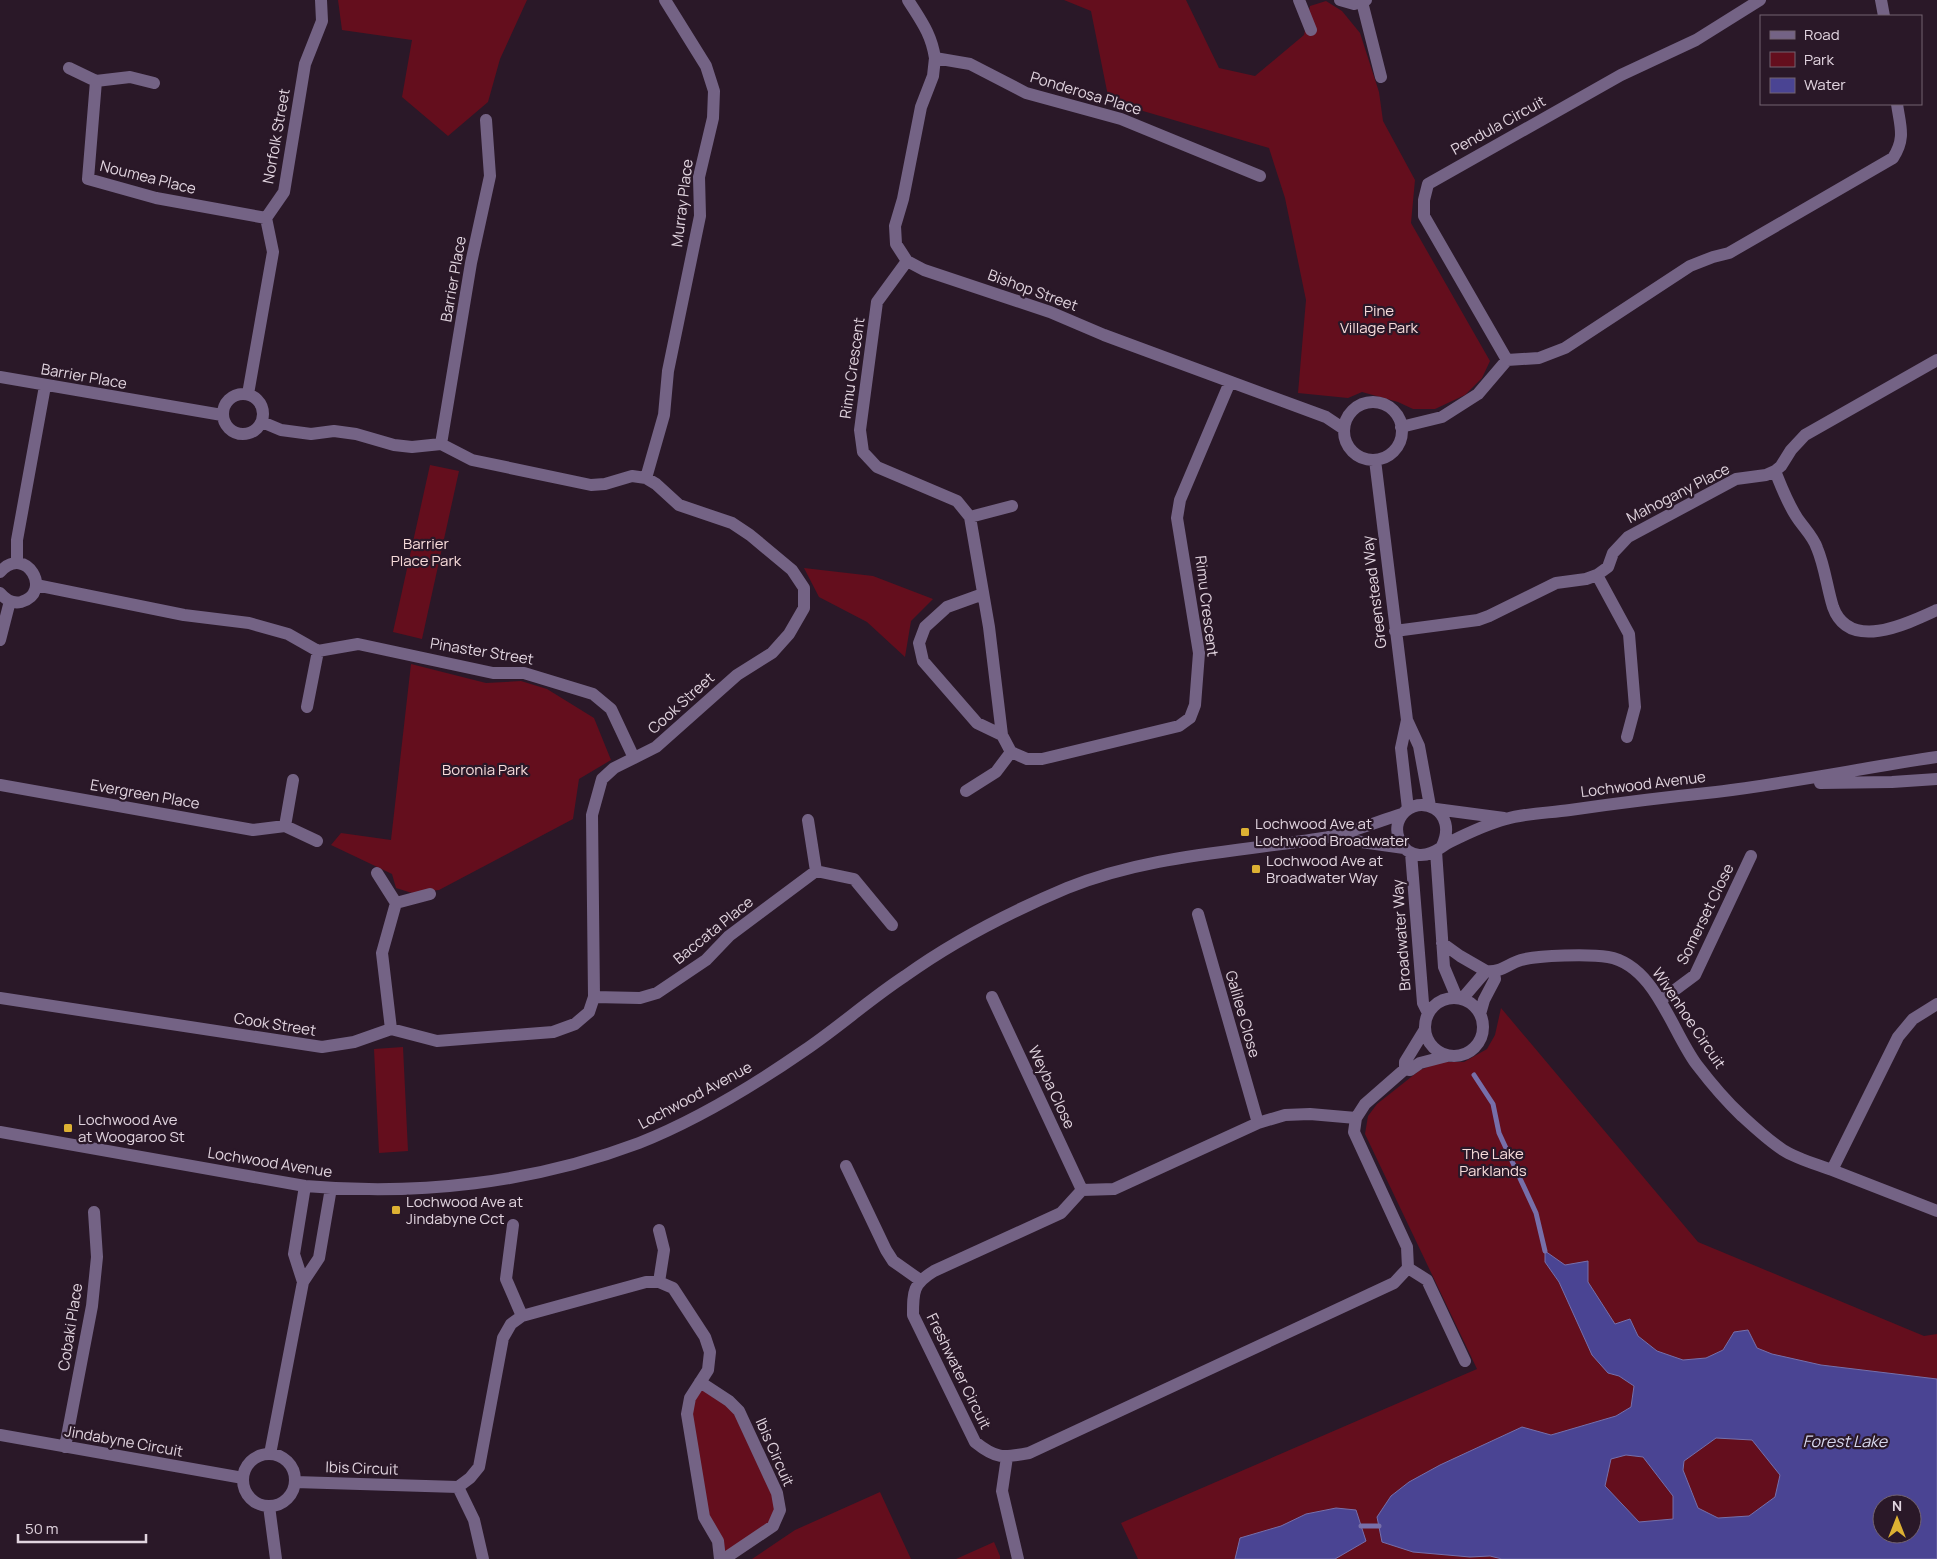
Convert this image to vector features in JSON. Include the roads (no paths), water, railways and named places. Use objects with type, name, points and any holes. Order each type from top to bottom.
[{"type":"street","name":"Norfolk Street","points":[[266,218],[284,192],[305,64],[322,21],[321,0]]},
{"type":"street","name":"Murray Place","points":[[646,478],[664,415],[668,371],[700,216],[700,177],[713,118],[714,91],[706,66],[665,0]]},
{"type":"street","points":[[907,261],[896,244],[895,226],[903,199],[921,106],[933,76],[935,58],[932,42],[926,28],[908,0]]},
{"type":"street","points":[[1298,0],[1312,30]]},
{"type":"street","points":[[1340,0],[1354,4],[1364,1],[1381,77]]},
{"type":"street","name":"Pendula Circuit","points":[[1507,360],[1424,216],[1424,200],[1428,184],[1621,75],[1696,40],[1760,0]]},
{"type":"street","points":[[1881,0],[1884,15]]},
{"type":"street","name":"Ponderosa Place","points":[[935,58],[970,64],[1026,93],[1121,119],[1260,176]]},
{"type":"street","points":[[68,68],[96,81],[130,77],[154,82]]},
{"type":"street","name":"Noumea Place","points":[[96,81],[88,179],[156,198],[266,218]]},
{"type":"street","points":[[1401,427],[1442,417],[1478,394],[1507,360],[1539,358],[1565,348],[1690,266],[1712,257],[1729,253],[1893,158],[1901,146],[1902,138],[1897,105]]},
{"type":"street","name":"Barrier Place","points":[[441,444],[471,263],[490,176],[486,120]]},
{"type":"street","points":[[248,394],[273,252],[266,218]]},
{"type":"street","name":"Bishop Street","points":[[907,261],[924,270],[1050,312],[1104,336],[1326,417],[1344,429]]},
{"type":"street","name":"Rimu Crescent","points":[[907,261],[877,302],[860,430],[863,452],[877,468],[957,501],[970,517]]},
{"type":"street","points":[[1937,360],[1806,435],[1798,441],[1775,471],[1795,515],[1817,546],[1834,609],[1843,625],[1860,632],[1872,632],[1897,627],[1937,610]]},
{"type":"street","name":"Barrier Place","points":[[0,377],[222,415]]},
{"type":"street","name":"Rimu Crescent","points":[[1011,752],[1027,759],[1042,759],[1179,726],[1190,718],[1195,705],[1199,653],[1177,518],[1180,500],[1230,382]]},
{"type":"street","points":[[17,563],[17,540],[45,386]]},
{"type":"street","points":[[235,394],[254,396],[263,408],[262,422],[258,428],[245,434],[238,434],[227,427],[222,415],[225,403],[235,394]]},
{"type":"street","points":[[1372,402],[1382,404],[1391,409],[1398,417],[1401,427],[1401,439],[1395,449],[1386,456],[1375,460],[1365,459],[1356,455],[1349,448],[1345,439],[1344,429],[1346,419],[1352,410],[1361,404],[1372,402]]},
{"type":"street","points":[[262,422],[280,430],[311,434],[334,431],[356,434],[394,445],[441,444],[472,460],[592,485],[605,484],[632,476],[646,478]]},
{"type":"street","name":"Greenstead Way","points":[[1375,460],[1407,720],[1419,746],[1433,808]]},
{"type":"street","name":"Mahogany Place","points":[[1597,576],[1608,567],[1613,553],[1628,537],[1736,479],[1766,475],[1775,471]]},
{"type":"street","name":"Cook Street","points":[[594,997],[592,815],[602,779],[614,768],[656,747],[738,675],[772,653],[789,634],[804,608],[804,588],[792,570],[757,541],[732,523],[679,505],[656,484],[646,478]]},
{"type":"street","points":[[966,790],[996,772],[1011,752],[1002,735],[990,628],[970,517],[1012,506]]},
{"type":"street","points":[[0,572],[10,564],[23,564],[32,571],[35,576],[36,585],[33,594],[28,598],[16,602],[5,597],[0,640]]},
{"type":"street","points":[[1395,631],[1478,620],[1556,583],[1597,576],[1629,634],[1635,707],[1627,736]]},
{"type":"street","points":[[36,585],[184,615],[249,623],[288,634],[318,651],[307,707]]},
{"type":"street","points":[[984,594],[947,607],[925,627],[919,643],[923,661],[977,723],[1002,735]]},
{"type":"street","name":"Pinaster Street","points":[[318,651],[358,644],[493,673],[524,673],[593,694],[611,709],[634,758]]},
{"type":"street","name":"Greenstead Way","points":[[1405,812],[1401,748],[1407,720]]},
{"type":"street","name":"Lochwood Avenue","points":[[1326,838],[1407,850],[1419,855],[1428,854],[1507,818],[1783,784],[1937,757]]},
{"type":"street","name":"Lochwood Avenue","points":[[1783,784],[1892,782],[1937,779]]},
{"type":"street","points":[[293,780],[285,826],[317,841]]},
{"type":"street","name":"Evergreen Place","points":[[0,785],[253,830],[285,826]]},
{"type":"street","name":"Lochwood Avenue","points":[[0,1132],[305,1186],[331,1188],[400,1189],[482,1183],[557,1169],[638,1143],[699,1115],[748,1088],[806,1050],[904,976],[954,943],[1007,915],[1069,887],[1130,868],[1190,856],[1326,838],[1405,812],[1418,805],[1507,818]]},
{"type":"street","points":[[1433,808],[1443,817],[1447,826],[1446,837],[1439,848],[1442,943],[1444,967],[1459,998]]},
{"type":"street","points":[[1405,812],[1398,822],[1397,831],[1399,840],[1407,850]]},
{"type":"street","points":[[808,820],[816,871],[854,879],[892,924]]},
{"type":"street","name":"Broadwater Way","points":[[1407,850],[1423,1003],[1428,1013],[1424,1022],[1424,1031]]},
{"type":"street","name":"Somerset Close","points":[[1660,1001],[1695,975],[1751,856]]},
{"type":"street","name":"Baccata Place","points":[[594,997],[640,998],[657,993],[706,960],[729,936],[816,871]]},
{"type":"street","points":[[377,873],[396,903],[382,953],[391,1028],[437,1041],[553,1032],[575,1024],[589,1012],[594,997]]},
{"type":"street","points":[[396,903],[430,894]]},
{"type":"street","name":"Galilee Close","points":[[1198,914],[1258,1123]]},
{"type":"street","points":[[1442,943],[1490,972],[1495,978],[1484,1000],[1480,1014]]},
{"type":"street","name":"Wivenhoe Circuit","points":[[1459,998],[1490,972],[1520,960],[1537,957],[1609,957],[1623,962],[1643,976],[1660,1001],[1696,1064],[1742,1115],[1784,1151],[1937,1211]]},
{"type":"street","name":"Weyba Close","points":[[992,997],[1082,1190]]},
{"type":"street","name":"Cook Street","points":[[0,998],[322,1048],[354,1042],[391,1028]]},
{"type":"street","points":[[1428,1013],[1440,1001],[1448,998],[1459,998],[1473,1004],[1480,1014],[1484,1030],[1477,1046],[1463,1055],[1447,1056],[1420,1063],[1410,1070],[1405,1069],[1365,1104],[1356,1118],[1354,1132],[1407,1247],[1408,1268],[1427,1280],[1465,1361]]},
{"type":"street","points":[[1832,1170],[1898,1037],[1913,1019],[1937,1004]]},
{"type":"street","points":[[1424,1031],[1432,1047],[1447,1056]]},
{"type":"street","points":[[1405,1069],[1405,1062],[1424,1031]]},
{"type":"street","points":[[846,1166],[893,1261],[920,1280],[934,1271],[1062,1213],[1082,1190],[1114,1189],[1258,1123],[1285,1115],[1310,1114],[1356,1118]]},
{"type":"street","points":[[303,1282],[294,1254],[305,1186]]},
{"type":"street","points":[[270,1454],[303,1282],[319,1258],[331,1188]]},
{"type":"street","name":"Cobaki Place","points":[[66,1447],[92,1306],[97,1257],[94,1212]]},
{"type":"street","points":[[513,1225],[506,1279],[522,1316]]},
{"type":"street","points":[[483,1559],[474,1520],[458,1487],[470,1478],[479,1467],[503,1338],[511,1324],[522,1316],[646,1282],[659,1282],[664,1250],[659,1230]]},
{"type":"street","name":"Freshwater Circuit","points":[[920,1280],[913,1296],[914,1315],[970,1434],[975,1442],[988,1453],[1007,1457],[1029,1453],[1394,1283],[1408,1268]]},
{"type":"street","name":"Ibis Circuit","points":[[659,1282],[673,1288],[705,1337],[710,1352],[708,1370],[700,1382],[690,1398],[687,1414],[704,1517],[718,1541],[722,1559],[773,1526],[780,1510],[778,1493],[739,1411],[729,1400],[700,1382]]},
{"type":"street","name":"Jindabyne Circuit","points":[[0,1435],[243,1478]]},
{"type":"street","points":[[270,1454],[280,1456],[289,1463],[294,1472],[295,1482],[293,1492],[287,1499],[269,1506],[259,1504],[250,1498],[244,1488],[243,1478],[246,1469],[252,1461],[260,1456],[270,1454]]},
{"type":"street","points":[[1007,1457],[1002,1491],[1018,1559]]},
{"type":"street","name":"Ibis Circuit","points":[[295,1482],[458,1487]]},
{"type":"street","points":[[269,1506],[276,1559]]},
{"type":"water","name":"Forest Lake","points":[[1545,1251],[1565,1265],[1588,1261],[1588,1282],[1615,1324],[1630,1319],[1638,1336],[1657,1351],[1683,1360],[1706,1358],[1723,1350],[1734,1332],[1748,1330],[1757,1348],[1772,1354],[1821,1365],[1937,1379],[1937,1559],[1502,1559],[1490,1556],[1470,1557],[1413,1552],[1382,1542],[1377,1517],[1391,1496],[1409,1482],[1440,1465],[1522,1427],[1551,1435],[1616,1416],[1631,1407],[1634,1386],[1619,1376],[1608,1373],[1592,1355],[1559,1282],[1545,1262]],"holes":[[[1716,1438],[1752,1440],[1780,1475],[1775,1497],[1749,1516],[1718,1518],[1698,1508],[1683,1470],[1684,1461]],[[1626,1455],[1643,1457],[1673,1496],[1673,1519],[1639,1522],[1605,1486],[1611,1459]]]},
{"type":"water","points":[[1336,1508],[1356,1510],[1366,1541],[1335,1559],[1235,1559],[1240,1538],[1281,1526],[1306,1514]]},
{"type":"waterway","points":[[1474,1075],[1493,1104],[1499,1133],[1536,1213],[1545,1251]]},
{"type":"waterway","points":[[1361,1526],[1379,1526]]},
{"type":"place","name":"Lochwood Ave at Lochwood Broadwater","points":[[1245,832]]},
{"type":"place","name":"Lochwood Ave at Broadwater Way","points":[[1256,869]]},
{"type":"place","name":"Lochwood Ave at Woogaroo St","points":[[68,1128]]},
{"type":"place","name":"Lochwood Ave at Jindabyne Cct","points":[[396,1210]]},
{"type":"park label","name":"Pine Village Park","points":[[1379,318]]},
{"type":"park label","name":"Barrier Place Park","points":[[426,552]]},
{"type":"park label","name":"Boronia Park","points":[[485,769]]},
{"type":"park label","name":"The Lake Parklands","points":[[1493,1162]]}]
